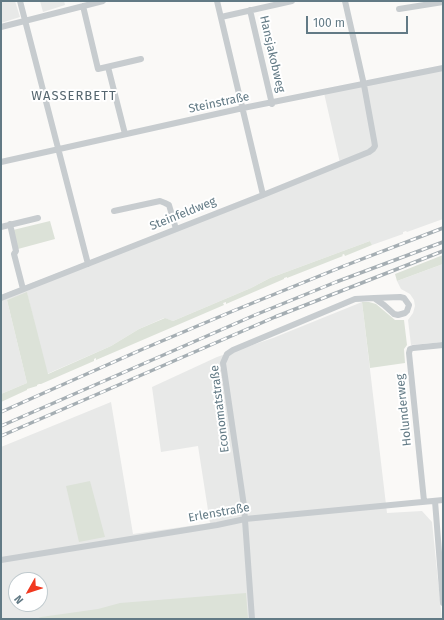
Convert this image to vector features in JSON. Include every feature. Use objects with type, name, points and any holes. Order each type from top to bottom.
[{"type":"street","points":[[20,1],[88,264]]},
{"type":"street","points":[[1,27],[103,1]]},
{"type":"street","points":[[217,1],[263,195]]},
{"type":"street","name":"Hansjakobweg","points":[[221,16],[292,1]]},
{"type":"street","points":[[345,1],[364,85]]},
{"type":"street","points":[[399,9],[443,2]]},
{"type":"street","points":[[83,6],[98,69],[141,59]]},
{"type":"street","name":"Hansjakobweg","points":[[250,10],[272,104]]},
{"type":"street","points":[[108,67],[126,134]]},
{"type":"street","name":"Steinstraße","points":[[1,162],[58,148],[243,108],[272,104],[443,68]]},
{"type":"street","name":"Steinfeldweg","points":[[1,298],[370,152],[375,146],[364,85]]},
{"type":"street","points":[[114,211],[160,201],[169,205],[176,229]]},
{"type":"street","points":[[1,227],[38,218]]},
{"type":"street","points":[[10,224],[16,251],[14,254],[23,289]]},
{"type":"street","name":"Economatstraße","points":[[252,619],[244,506],[223,363],[227,354],[232,350],[355,299],[374,298],[400,297],[404,298],[408,305],[407,310],[401,315],[394,314],[374,298]]},
{"type":"street","name":"Holunderweg","points":[[424,501],[409,353],[410,349],[413,348],[443,345]]},
{"type":"street","points":[[435,500],[443,603]]},
{"type":"street","name":"Erlenstraße","points":[[1,560],[217,525],[245,519],[443,500]]},
{"type":"shaded area","points":[[1,1],[15,1],[20,17],[1,23]]},
{"type":"shaded area","points":[[40,1],[64,1],[65,5],[43,12]]},
{"type":"shaded area","points":[[443,68],[443,219],[407,232],[403,232],[403,234],[372,245],[370,241],[270,278],[251,288],[173,321],[164,318],[139,329],[111,346],[47,374],[27,293],[7,300],[27,383],[1,394],[1,295],[340,163],[324,93]]},
{"type":"shaded area","points":[[50,221],[55,239],[18,249],[13,230]]},
{"type":"shaded area","points":[[370,241],[372,245],[345,256],[344,254],[342,255],[343,256],[284,278],[226,304],[226,302],[223,303],[224,305],[96,360],[96,358],[94,361],[27,389],[1,402],[1,394],[27,383],[7,300],[27,292],[48,374],[111,346],[139,329],[165,318],[173,321],[251,288],[270,278]]},
{"type":"shaded area","points":[[443,255],[443,264],[397,281],[395,274]]},
{"type":"shaded area","points":[[443,264],[443,342],[411,345],[408,320],[413,313],[415,306],[414,300],[410,294],[401,289],[397,281]]},
{"type":"shaded area","points":[[362,302],[387,513],[422,511],[432,522],[442,619],[1,619],[1,447],[111,402],[133,534],[210,523],[198,446],[161,452],[152,387],[217,357],[273,338]]},
{"type":"shaded area","points":[[362,302],[376,304],[395,320],[404,320],[407,345],[404,349],[405,363],[370,368]]},
{"type":"shaded area","points":[[90,481],[105,537],[79,542],[66,486]]},
{"type":"shaded area","points":[[246,593],[248,619],[36,619],[98,609],[120,603]]},
{"type":"railway","points":[[1,412],[233,311],[443,228]]},
{"type":"railway","points":[[1,426],[255,315],[336,282],[443,242]]},
{"type":"railway","points":[[1,436],[275,317],[443,251]]},
{"type":"district","name":"WASSERBETT","points":[[74,96]]}]
